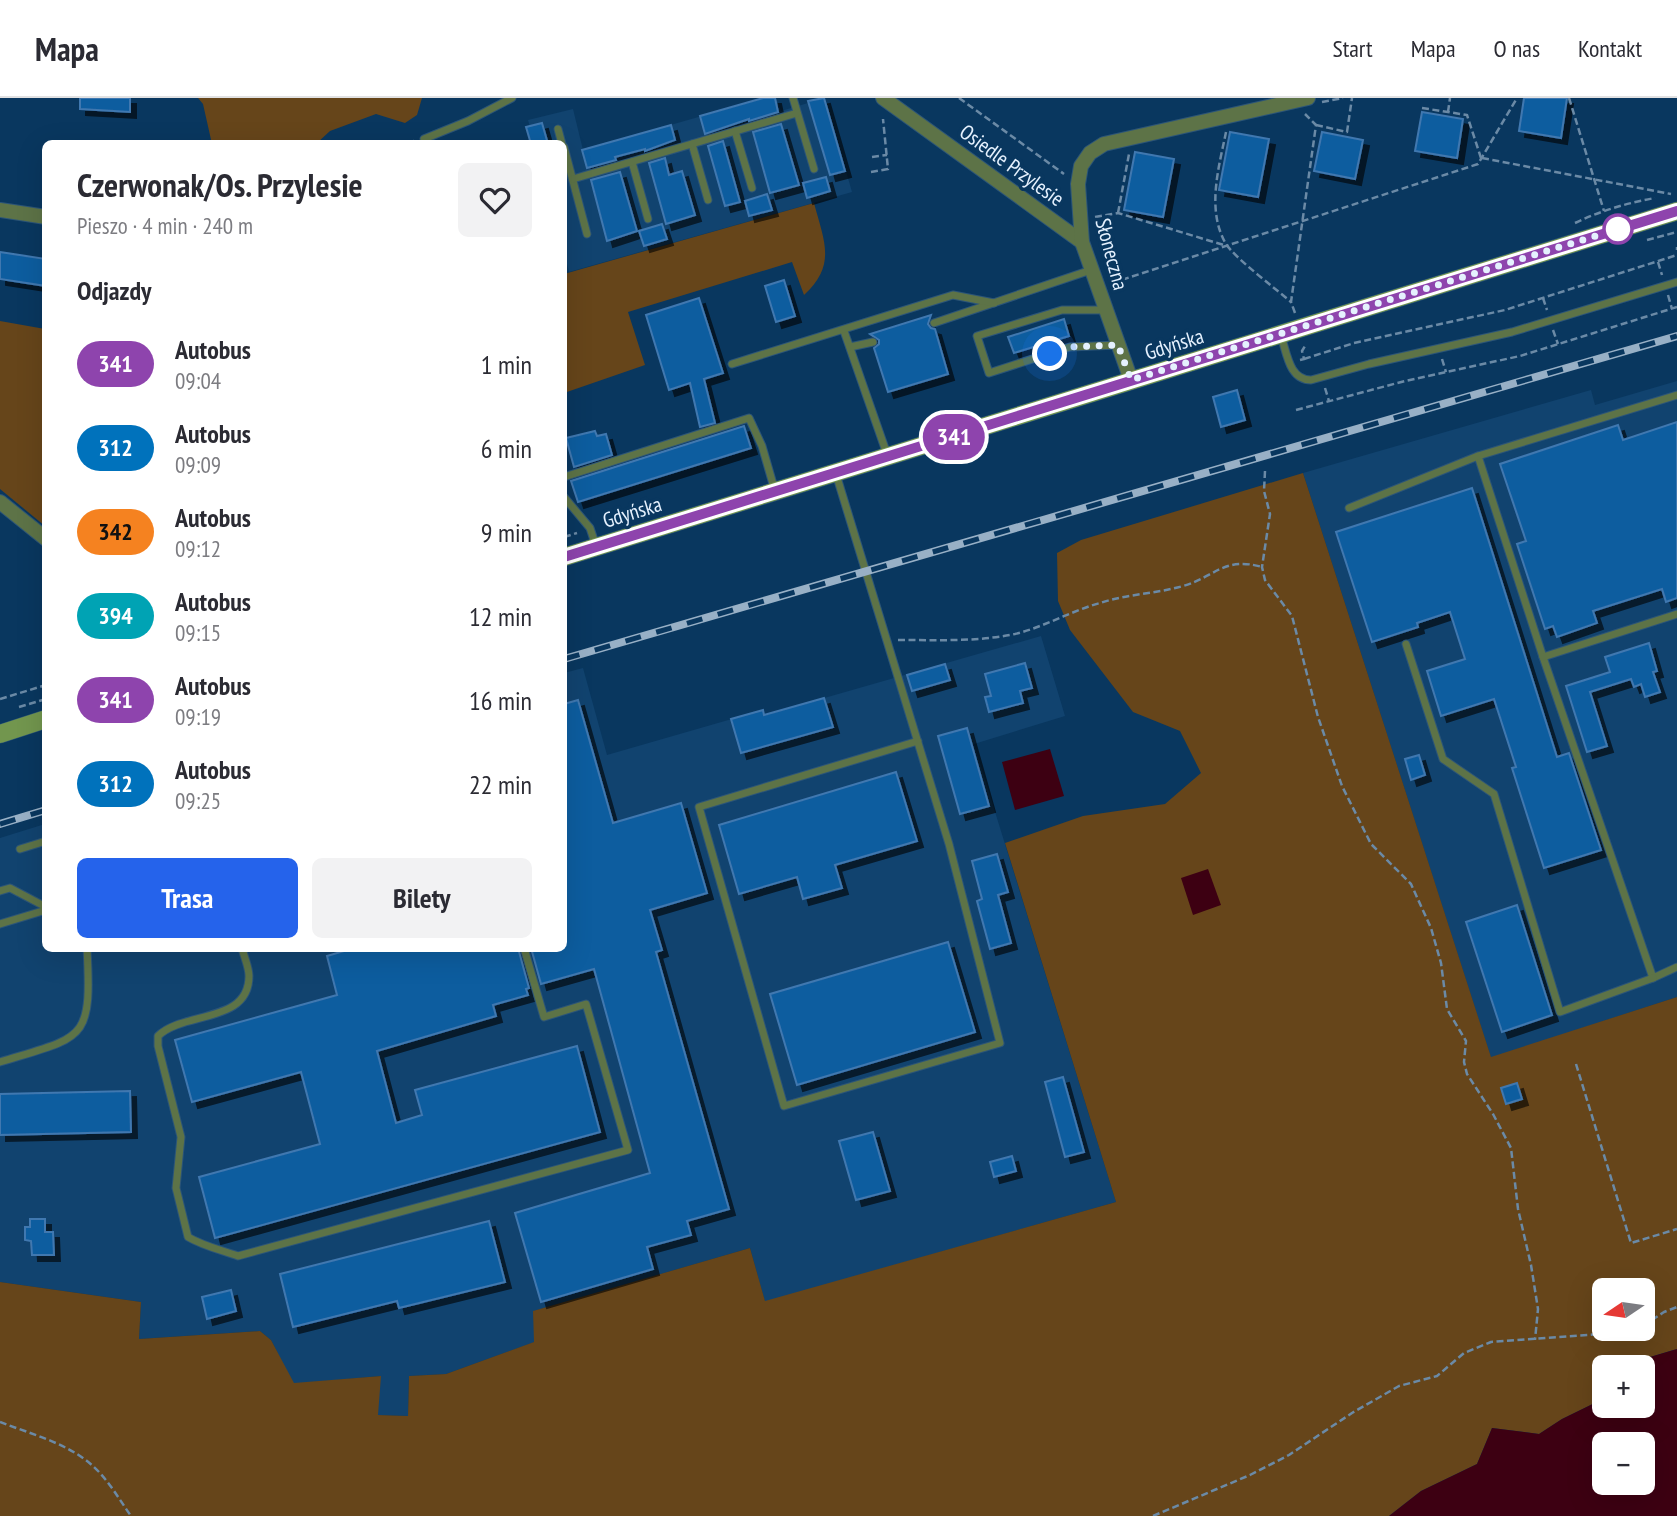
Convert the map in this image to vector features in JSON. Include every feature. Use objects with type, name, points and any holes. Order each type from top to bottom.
[{"type":"main road","name":"Gdyńska","points":[[567,556],[1281,335],[1676,203]]},
{"type":"main road","points":[[0,734],[42,720]]},
{"type":"street","name":"Osiedle Przylesie","points":[[883,98],[1082,242]]},
{"type":"street","name":"Słoneczna","points":[[1131,380],[1082,242],[1078,184],[1081,166],[1090,153],[1104,145],[1309,103]]},
{"type":"street","points":[[0,210],[42,216]]},
{"type":"street","points":[[0,502],[42,536]]},
{"type":"lane","points":[[424,139],[468,121],[512,98]]},
{"type":"lane","points":[[793,98],[814,169]]},
{"type":"lane","points":[[573,179],[797,113]]},
{"type":"lane","points":[[558,129],[561,140]]},
{"type":"lane","points":[[735,131],[752,188]]},
{"type":"lane","points":[[692,144],[708,200]]},
{"type":"lane","points":[[567,159],[587,234]]},
{"type":"lane","points":[[632,162],[648,219]]},
{"type":"lane","points":[[934,323],[1091,270]]},
{"type":"lane","points":[[1281,335],[1295,376],[1302,380],[1311,380],[1512,332],[1677,282]]},
{"type":"lane","points":[[732,364],[953,295],[994,303]]},
{"type":"lane","points":[[1106,310],[1062,310],[978,336],[989,373],[1070,347],[1118,345]]},
{"type":"lane","points":[[844,331],[888,458]]},
{"type":"lane","points":[[850,347],[873,342]]},
{"type":"lane","points":[[1349,508],[1478,456],[1677,395]]},
{"type":"lane","points":[[567,476],[749,418],[762,446],[775,491]]},
{"type":"lane","points":[[1478,456],[1543,657],[1653,978]]},
{"type":"lane","points":[[836,474],[918,741],[949,844],[1000,1043],[783,1106],[699,807],[918,741]]},
{"type":"lane","points":[[567,501],[590,528],[596,547]]},
{"type":"lane","points":[[1543,657],[1677,614]]},
{"type":"lane","points":[[1406,644],[1443,759],[1494,793],[1560,1012],[1677,967]]},
{"type":"lane","points":[[20,849],[42,842]]},
{"type":"lane","points":[[0,891],[10,888],[42,906]]},
{"type":"lane","points":[[0,924],[42,909]]},
{"type":"lane","points":[[0,1062],[70,1039],[80,1029],[89,1000],[87,952]]},
{"type":"lane","points":[[243,952],[249,976],[244,995],[238,1002],[232,1008],[167,1028],[158,1037],[181,1136],[176,1188],[188,1237],[200,1244],[238,1256],[628,1150],[586,1004],[544,1017],[525,952]]},
{"type":"path","points":[[959,98],[1078,184]]},
{"type":"path","points":[[1295,313],[1291,302],[1316,125],[1309,103],[1343,98]]},
{"type":"path","points":[[1316,125],[1347,132],[1352,98]]},
{"type":"path","points":[[1448,112],[1450,98]]},
{"type":"path","points":[[1107,285],[1478,164],[1517,98]]},
{"type":"path","points":[[1569,98],[1604,211]]},
{"type":"path","points":[[1422,108],[1466,115],[1482,158]]},
{"type":"path","points":[[871,172],[888,169],[883,119]]},
{"type":"path","points":[[1228,125],[1214,193],[1220,232],[1227,246],[1291,302]]},
{"type":"path","points":[[1118,213],[1130,148]]},
{"type":"path","points":[[872,157],[887,155]]},
{"type":"path","points":[[1482,158],[1594,180],[1676,203]]},
{"type":"path","points":[[1089,218],[1118,213],[1227,246]]},
{"type":"path","points":[[1304,359],[1354,343],[1506,310],[1677,255]]},
{"type":"path","points":[[1296,411],[1405,381],[1520,356],[1677,307]]},
{"type":"path","points":[[1265,471],[1264,491],[1270,514],[1262,567],[1265,580],[1292,616],[1318,717],[1342,786],[1371,844],[1411,884],[1431,928],[1441,962],[1447,1009],[1466,1041],[1464,1062],[1467,1074],[1511,1148],[1518,1209],[1538,1309],[1535,1340]]},
{"type":"path","points":[[887,640],[979,639],[1017,633],[1124,596],[1155,594],[1187,585],[1218,569],[1245,562],[1262,567]]},
{"type":"path","points":[[0,699],[42,686]]},
{"type":"path","points":[[19,707],[42,700]]},
{"type":"path","points":[[1576,1064],[1631,1243],[1677,1228]]},
{"type":"path","points":[[1656,1317],[1677,1307]]},
{"type":"path","points":[[1153,1516],[1216,1491],[1289,1455],[1352,1413],[1399,1386],[1437,1376],[1464,1353],[1477,1346],[1490,1342],[1592,1335]]},
{"type":"path","points":[[0,1422],[78,1455],[93,1466],[131,1516]]},
{"type":"shaded area","points":[[198,98],[422,98],[417,115],[405,123],[376,114],[330,131],[320,140],[211,140],[203,104]]},
{"type":"shaded area","points":[[765,98],[776,98],[781,111],[825,98],[852,192],[569,272],[567,140],[533,140],[528,120],[573,109],[583,150]]},
{"type":"shaded area","points":[[814,203],[824,241],[821,273],[804,295],[792,262],[628,312],[645,365],[567,392],[567,273]]},
{"type":"shaded area","points":[[0,321],[42,328],[42,524],[0,489]]},
{"type":"shaded area","points":[[1677,381],[1677,997],[1491,1058],[1303,473],[1591,390],[1595,405]]},
{"type":"shaded area","points":[[1303,473],[1491,1057],[1677,997],[1677,1349],[1655,1356],[1592,1355],[1592,1404],[1539,1434],[1492,1428],[1477,1464],[1421,1491],[1389,1516],[0,1516],[0,1282],[141,1302],[139,1339],[260,1331],[271,1340],[294,1383],[381,1376],[378,1415],[408,1416],[409,1376],[446,1374],[534,1342],[533,1311],[750,1248],[765,1301],[1116,1202],[1005,843],[1083,816],[1165,804],[1201,773],[1180,731],[1133,712],[1070,630],[1058,601],[1057,553],[1081,540]]},
{"type":"shaded area","points":[[1041,636],[1065,716],[974,744],[1116,1202],[765,1302],[750,1248],[534,1311],[535,1342],[446,1374],[409,1376],[408,1416],[377,1415],[380,1376],[293,1384],[271,1340],[260,1331],[139,1339],[141,1302],[0,1282],[0,838],[42,825],[42,952],[567,952],[567,672],[583,668],[607,755],[763,710],[765,715]]},
{"type":"shaded area","points":[[1050,749],[1064,796],[1015,810],[1002,762]]},
{"type":"shaded area","points":[[1208,869],[1221,905],[1193,915],[1181,878]]},
{"type":"shaded area","points":[[1677,1349],[1677,1516],[1389,1516],[1421,1491],[1477,1464],[1492,1428],[1539,1434],[1592,1404],[1592,1418],[1655,1418],[1655,1356]]},
{"type":"building","points":[[80,98],[130,98],[130,112],[80,109]]},
{"type":"building","points":[[763,98],[775,98],[778,112],[705,134],[700,116]]},
{"type":"building","points":[[824,98],[845,171],[830,175],[808,101]]},
{"type":"building","points":[[1524,98],[1567,98],[1561,138],[1519,131]]},
{"type":"building","points":[[1422,112],[1463,119],[1457,158],[1415,151]]},
{"type":"building","points":[[542,123],[547,140],[530,140],[526,127]]},
{"type":"building","points":[[781,124],[799,185],[770,193],[753,132]]},
{"type":"building","points":[[671,125],[675,140],[587,168],[582,150]]},
{"type":"building","points":[[1230,132],[1269,139],[1258,197],[1219,190]]},
{"type":"building","points":[[1322,132],[1363,140],[1355,179],[1314,171]]},
{"type":"building","points":[[723,141],[740,202],[725,206],[708,146]]},
{"type":"building","points":[[1135,152],[1174,159],[1163,217],[1124,210]]},
{"type":"building","points":[[665,158],[669,175],[682,171],[695,215],[666,224],[649,163]]},
{"type":"building","points":[[620,172],[637,231],[607,241],[591,180]]},
{"type":"building","points":[[826,177],[830,191],[807,198],[803,183]]},
{"type":"building","points":[[767,194],[772,210],[749,216],[745,201]]},
{"type":"building","points":[[662,224],[667,239],[644,246],[639,231]]},
{"type":"building","points":[[0,252],[42,258],[42,285],[0,279]]},
{"type":"building","points":[[784,280],[795,316],[776,322],[765,286]]},
{"type":"building","points":[[699,298],[723,373],[704,379],[715,423],[700,427],[690,383],[669,390],[646,315]]},
{"type":"building","points":[[931,315],[928,324],[935,329],[948,374],[888,392],[874,348],[879,344],[879,340],[870,334]]},
{"type":"building","points":[[1064,319],[1069,336],[1014,353],[1008,337]]},
{"type":"building","points":[[1237,390],[1245,420],[1221,427],[1213,397]]},
{"type":"building","points":[[1677,422],[1677,598],[1666,602],[1662,589],[1593,611],[1597,623],[1557,637],[1553,626],[1545,629],[1517,544],[1526,541],[1500,464],[1618,425],[1623,440]]},
{"type":"building","points":[[744,426],[751,448],[578,502],[571,481]]},
{"type":"building","points":[[595,431],[597,436],[606,434],[612,455],[574,467],[567,438]]},
{"type":"building","points":[[1472,488],[1557,757],[1569,753],[1601,850],[1544,868],[1512,768],[1516,767],[1494,699],[1441,716],[1427,671],[1465,659],[1450,612],[1417,623],[1418,627],[1372,642],[1336,532]]},
{"type":"building","points":[[1649,643],[1657,671],[1653,672],[1660,692],[1645,697],[1641,684],[1634,687],[1631,679],[1590,692],[1607,746],[1587,752],[1566,686],[1610,672],[1605,657]]},
{"type":"building","points":[[1025,663],[1032,688],[1020,691],[1023,703],[989,712],[985,697],[991,696],[985,674]]},
{"type":"building","points":[[945,664],[950,680],[912,691],[907,675]]},
{"type":"building","points":[[824,698],[833,727],[741,753],[731,719],[763,710],[764,715]]},
{"type":"building","points":[[578,700],[613,823],[681,803],[707,893],[650,910],[662,950],[656,952],[729,1209],[687,1221],[691,1235],[647,1247],[653,1269],[541,1302],[515,1213],[650,1173],[594,969],[541,984],[532,952],[567,952],[567,703]]},
{"type":"building","points":[[967,728],[989,806],[960,814],[938,736]]},
{"type":"building","points":[[1419,755],[1425,775],[1411,780],[1405,759]]},
{"type":"building","points":[[896,772],[917,841],[835,865],[842,888],[803,899],[797,877],[739,894],[719,825]]},
{"type":"building","points":[[997,854],[1008,892],[998,895],[1011,943],[990,949],[977,901],[982,899],[972,861]]},
{"type":"building","points":[[1517,905],[1552,1015],[1502,1032],[1466,922]]},
{"type":"building","points":[[948,942],[975,1032],[797,1085],[770,994]]},
{"type":"building","points":[[340,952],[519,952],[529,988],[526,989],[528,995],[493,1005],[496,1016],[377,1051],[396,1123],[422,1115],[415,1090],[577,1046],[600,1132],[215,1238],[199,1177],[320,1144],[301,1072],[192,1102],[175,1040],[337,995],[327,956]]},
{"type":"building","points":[[1063,1077],[1084,1152],[1065,1157],[1045,1082]]},
{"type":"building","points":[[1517,1083],[1522,1099],[1506,1104],[1501,1088]]},
{"type":"building","points":[[130,1091],[131,1132],[0,1135],[0,1094]]},
{"type":"building","points":[[873,1132],[890,1191],[856,1200],[839,1141]]},
{"type":"building","points":[[1012,1156],[1016,1171],[994,1177],[990,1162]]},
{"type":"building","points":[[30,1219],[45,1219],[45,1232],[53,1232],[54,1255],[32,1255],[31,1241],[25,1240],[25,1227],[30,1227]]},
{"type":"building","points":[[489,1221],[505,1282],[399,1308],[397,1301],[293,1327],[280,1274]]},
{"type":"building","points":[[231,1290],[236,1311],[207,1319],[202,1297]]},
{"type":"railway","points":[[567,658],[1677,336]]},
{"type":"railway","points":[[0,824],[42,811]]},
{"type":"bus line","name":"341","points":[[567,556],[1677,211]]},
{"type":"route","points":[[1050,354],[1070,347],[1118,345],[1131,380],[1618,229]]}]
